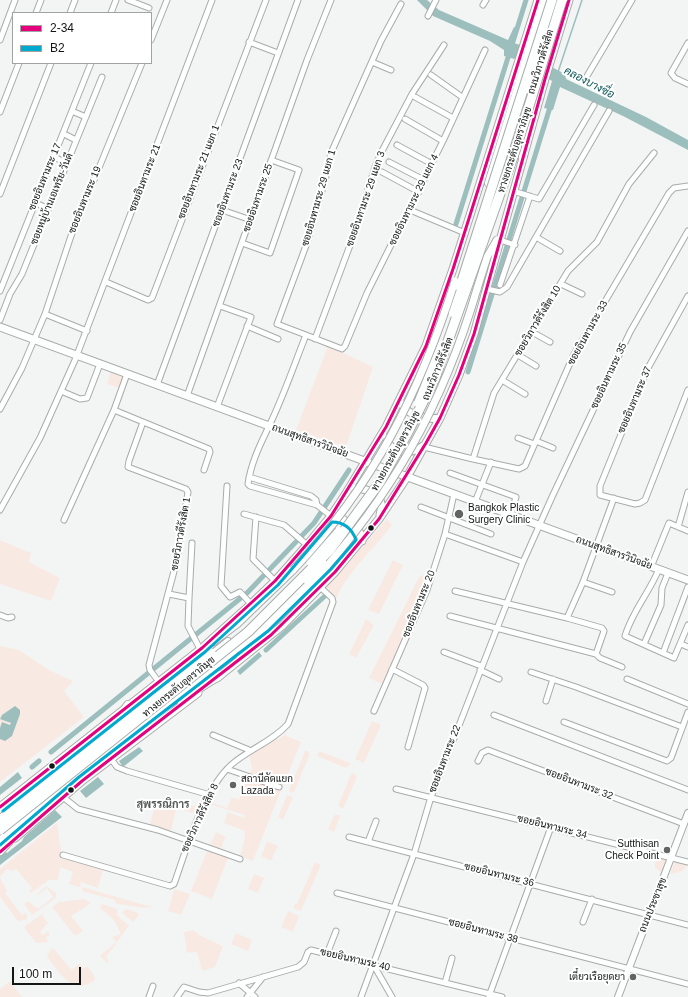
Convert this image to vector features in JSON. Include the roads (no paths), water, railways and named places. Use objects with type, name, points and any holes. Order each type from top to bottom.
[{"type":"highway","name":"ถนนวิภาวดีรังสิต","points":[[0,841],[164,710],[191,685],[254,635],[309,583],[381,485],[410,434],[436,379],[526,51],[545,0]]},
{"type":"highway","name":"ทางยกระดับอุตราภิมุข","points":[[0,820],[244,627],[325,546],[374,480],[403,430],[429,375],[469,262],[552,0]]},
{"type":"highway","name":"ถนนวิภาวดีรังสิต","points":[[0,813],[116,722],[182,678],[245,629],[351,516],[375,481],[404,432],[430,376],[462,284],[488,230],[561,0]]},
{"type":"highway","name":"ทางยกระดับอุตราภิมุข","points":[[0,830],[248,632],[330,550],[380,482],[408,432],[435,378],[510,165],[561,0]]},
{"type":"highway","points":[[523,156],[523,134],[531,93]]},
{"type":"highway","points":[[164,710],[220,675]]},
{"type":"highway","points":[[116,722],[128,705]]},
{"type":"highway","points":[[0,852],[38,810]]},
{"type":"main road","name":"ถนนวิภาวดีรังสิต","points":[[526,51],[538,0]]},
{"type":"main road","name":"ถนนวิภาวดีรังสิต","points":[[0,852],[63,797],[282,626],[362,541],[379,519],[407,477],[440,418],[459,375],[491,290],[507,242],[503,229],[517,192],[523,156],[569,0]]},
{"type":"main road","name":"ถนนวิภาวดีรังสิต","points":[[0,807],[201,648],[249,601],[275,581],[305,543],[325,512],[345,496],[386,427],[426,346],[522,65]]},
{"type":"main road","points":[[234,664],[252,641],[309,583],[363,523],[388,488],[417,438],[444,383],[466,326],[487,257],[503,229]]},
{"type":"main road","points":[[462,284],[460,265],[464,235]]},
{"type":"main road","name":"ถนนสุทธิสารวินิจฉัย","points":[[0,327],[688,580]]},
{"type":"main road","points":[[400,401],[408,411],[424,418],[440,418]]},
{"type":"main road","points":[[386,427],[387,440],[391,446],[404,453],[416,451],[425,445]]},
{"type":"main road","points":[[345,496],[356,488],[363,488],[380,499],[382,505],[379,519]]},
{"type":"main road","points":[[325,512],[340,517],[359,531],[362,541]]},
{"type":"main road","points":[[201,648],[225,634],[296,573]]},
{"type":"street","points":[[0,40],[15,0]]},
{"type":"street","points":[[36,12],[41,0]]},
{"type":"street","points":[[70,12],[75,0]]},
{"type":"street","points":[[111,12],[116,0]]},
{"type":"street","points":[[128,0],[149,8]]},
{"type":"street","points":[[152,38],[167,0]]},
{"type":"street","name":"ซอยอินทามระ 21","points":[[0,510],[25,467],[61,391],[87,331],[212,0]]},
{"type":"street","name":"ซอยอินทามระ 21 แยก 1","points":[[106,282],[148,300],[152,298],[266,0]]},
{"type":"street","name":"ซอยอินทามระ 23","points":[[157,385],[298,0]]},
{"type":"street","name":"ซอยอินทามระ 25","points":[[188,396],[307,60],[331,0]]},
{"type":"street","points":[[586,76],[632,0]]},
{"type":"street","points":[[428,14],[435,2]]},
{"type":"street","name":"ซอยอินทามระ 29 แยก 1","points":[[306,336],[277,324],[307,242],[325,180],[331,153],[372,62],[401,4]]},
{"type":"street","points":[[249,42],[278,53]]},
{"type":"street","points":[[688,44],[672,73],[675,78],[688,84]]},
{"type":"street","name":"ซอยอินทามระ 29 แยก 3","points":[[315,339],[352,240],[375,167],[412,94],[444,45]]},
{"type":"street","name":"ซอยอินทามระ 29 แยก 4","points":[[315,339],[342,349],[345,346],[367,293],[419,192],[485,50]]},
{"type":"street","points":[[372,62],[391,70]]},
{"type":"street","points":[[0,112],[18,64]]},
{"type":"street","points":[[0,194],[50,64]]},
{"type":"street","name":"ซอยอินทามระ 17","points":[[0,291],[91,64]]},
{"type":"street","name":"ซอยอินทามระ 19","points":[[0,409],[22,368],[45,314],[71,236],[142,64]]},
{"type":"street","points":[[431,75],[462,97]]},
{"type":"street","name":"ซอยหมู่บ้านเอเทรีย-วันดี","points":[[0,320],[10,294],[22,274],[102,77]]},
{"type":"street","points":[[415,97],[453,118]]},
{"type":"street","points":[[517,192],[539,199],[594,105]]},
{"type":"street","points":[[491,290],[500,292],[505,289],[609,111]]},
{"type":"street","points":[[74,112],[86,117]]},
{"type":"street","points":[[405,119],[443,141]]},
{"type":"street","points":[[66,135],[76,140]]},
{"type":"street","points":[[397,145],[432,164]]},
{"type":"street","name":"ซอยวิภาวดีรังสิต 10","points":[[473,459],[488,405],[502,380],[572,266],[597,242],[629,184],[654,153]]},
{"type":"street","points":[[56,158],[67,163]]},
{"type":"street","points":[[242,243],[270,253],[299,170],[271,160]]},
{"type":"street","points":[[389,162],[424,180]]},
{"type":"street","points":[[382,172],[419,192]]},
{"type":"street","name":"ซอยอินทามระ 33","points":[[473,459],[523,468],[574,354],[669,193],[674,188],[688,186]]},
{"type":"street","points":[[500,285],[507,242],[528,196]]},
{"type":"street","points":[[40,205],[48,209]]},
{"type":"street","points":[[222,210],[251,220]]},
{"type":"street","points":[[410,210],[464,235]]},
{"type":"street","name":"ซอยอินทามระ 35","points":[[539,526],[630,332],[688,231]]},
{"type":"street","points":[[536,237],[560,251]]},
{"type":"street","points":[[561,284],[582,294]]},
{"type":"street","name":"ซอยอินทามระ 37","points":[[688,296],[648,368],[600,486],[600,495],[635,504],[645,500],[688,390]]},
{"type":"street","points":[[217,407],[251,317],[220,306]]},
{"type":"street","points":[[45,314],[87,331]]},
{"type":"street","points":[[247,326],[278,339]]},
{"type":"street","points":[[532,332],[550,342]]},
{"type":"street","points":[[315,339],[306,336],[269,426],[254,458],[248,484],[253,488],[325,512]]},
{"type":"street","points":[[518,355],[536,366]]},
{"type":"street","points":[[61,391],[80,399],[87,398],[100,364]]},
{"type":"street","points":[[64,520],[114,410],[127,374]]},
{"type":"street","points":[[502,380],[525,394]]},
{"type":"street","points":[[114,410],[209,449],[210,452],[204,470]]},
{"type":"street","name":"ซอยวิภาวดีรังสิต 1","points":[[143,422],[128,467],[186,489],[188,492],[170,594],[149,665],[150,670],[159,682]]},
{"type":"street","points":[[518,438],[553,448]]},
{"type":"street","points":[[425,445],[473,459]]},
{"type":"street","points":[[475,502],[491,462]]},
{"type":"street","points":[[450,473],[483,483],[516,497],[511,515]]},
{"type":"street","points":[[249,477],[311,496],[325,512]]},
{"type":"street","points":[[227,486],[221,586],[230,597],[238,593],[243,593],[249,601]]},
{"type":"street","points":[[678,527],[688,492]]},
{"type":"street","name":"ซอยอินทามระ 20","points":[[374,711],[427,590],[445,534],[454,494]]},
{"type":"street","points":[[567,618],[597,547],[614,498]]},
{"type":"street","points":[[421,507],[491,534]]},
{"type":"street","points":[[244,514],[284,525],[305,543]]},
{"type":"street","points":[[256,517],[253,558],[275,581]]},
{"type":"street","points":[[688,531],[669,523],[655,568],[652,586],[632,616],[625,636],[674,658],[688,625]]},
{"type":"street","name":"ซอยอินทามระ 22","points":[[361,997],[393,907],[414,854],[431,797],[523,562],[539,526]]},
{"type":"street","points":[[445,534],[523,562]]},
{"type":"street","points":[[192,543],[188,626],[201,648]]},
{"type":"street","points":[[644,644],[661,605],[662,588],[668,573]]},
{"type":"street","points":[[583,582],[612,592]]},
{"type":"street","name":"ซอยวิภาวดีรังสิต 8","points":[[63,856],[170,886],[174,884],[188,841],[216,783],[227,769],[249,750],[276,735],[288,724],[333,602],[332,598],[320,587]]},
{"type":"street","points":[[663,653],[688,587]]},
{"type":"street","points":[[455,591],[567,618],[603,630],[596,654]]},
{"type":"street","points":[[170,594],[189,598]]},
{"type":"street","points":[[0,615],[8,618],[12,617]]},
{"type":"street","points":[[450,616],[596,654],[601,658],[622,667]]},
{"type":"street","points":[[681,644],[688,647]]},
{"type":"street","points":[[444,652],[481,668],[500,679]]},
{"type":"street","points":[[392,669],[423,685],[425,688],[408,747]]},
{"type":"street","points":[[531,672],[682,727]]},
{"type":"street","points":[[546,701],[553,679]]},
{"type":"street","points":[[627,679],[688,704]]},
{"type":"street","points":[[564,722],[667,761],[671,758],[688,712]]},
{"type":"street","points":[[494,715],[688,790]]},
{"type":"street","points":[[213,735],[249,750]]},
{"type":"street","name":"ซอยอินทามระ 32","points":[[478,761],[482,753],[488,750],[684,824]]},
{"type":"street","points":[[111,759],[117,766],[127,771],[210,795]]},
{"type":"street","points":[[227,769],[279,787]]},
{"type":"street","name":"ซอยอินทามระ 34","points":[[396,789],[688,862]]},
{"type":"street","points":[[63,797],[78,809],[158,830],[240,859]]},
{"type":"street","name":"ถนนประชาสุข","points":[[618,997],[688,813]]},
{"type":"street","points":[[368,842],[376,821]]},
{"type":"street","points":[[489,996],[551,827]]},
{"type":"street","name":"ซอยอินทามระ 36","points":[[349,837],[688,924]]},
{"type":"street","name":"ซอยอินทามระ 38","points":[[338,893],[688,984]]},
{"type":"street","points":[[583,922],[592,899]]},
{"type":"street","points":[[327,954],[336,931]]},
{"type":"street","name":"ซอยอินทามระ 40","points":[[177,997],[184,987],[200,995],[301,966],[309,951],[373,964],[489,996],[502,997]]},
{"type":"street","points":[[445,983],[452,958]]},
{"type":"street","points":[[373,964],[392,997]]},
{"type":"street","points":[[240,983],[251,996],[263,977]]},
{"type":"street","points":[[150,996],[153,986]]},
{"type":"water","points":[[417,0],[427,0],[439,10],[508,40],[514,27],[517,28],[513,39],[515,40],[514,43],[520,45],[519,50],[565,74],[566,79],[646,117],[688,140],[688,150],[623,116],[560,87],[553,110],[544,108],[552,81],[515,58],[504,56],[504,50],[490,41],[433,16]]},
{"type":"water","points":[[259,652],[262,656],[240,675],[237,671]]},
{"type":"water","points":[[15,706],[20,710],[20,714],[12,736],[5,741],[0,739],[0,728],[2,722],[10,725],[11,723],[0,719],[2,715]]},
{"type":"water","points":[[139,747],[143,751],[123,767],[119,761]]},
{"type":"water","points":[[18,772],[22,778],[0,795],[0,787]]},
{"type":"water","points":[[98,777],[104,784],[86,798],[80,791]]},
{"type":"water","points":[[55,810],[62,817],[0,865],[0,856],[6,852],[7,853],[22,841],[24,837]]},
{"type":"waterway","points":[[456,224],[526,0]]},
{"type":"waterway","name":"คลองบางซื่อ","points":[[558,72],[582,0]]},
{"type":"waterway","points":[[468,372],[551,104]]},
{"type":"waterway","points":[[51,752],[247,593],[314,523],[349,470]]},
{"type":"waterway","points":[[266,650],[326,595]]},
{"type":"waterway","points":[[32,767],[39,761]]},
{"type":"place","name":"Bangkok Plastic Surgery Clinic","points":[[459,514]]},
{"type":"place","name":"สถานีคัดแยก Lazada","points":[[233,785]]},
{"type":"place","name":"Sutthisan Check Point","points":[[667,850]]},
{"type":"place","name":"เตี๋ยวเรือยุดยา","points":[[633,977]]},
{"type":"district","name":"สุพรรณิการ","points":[[163,805]]}]
